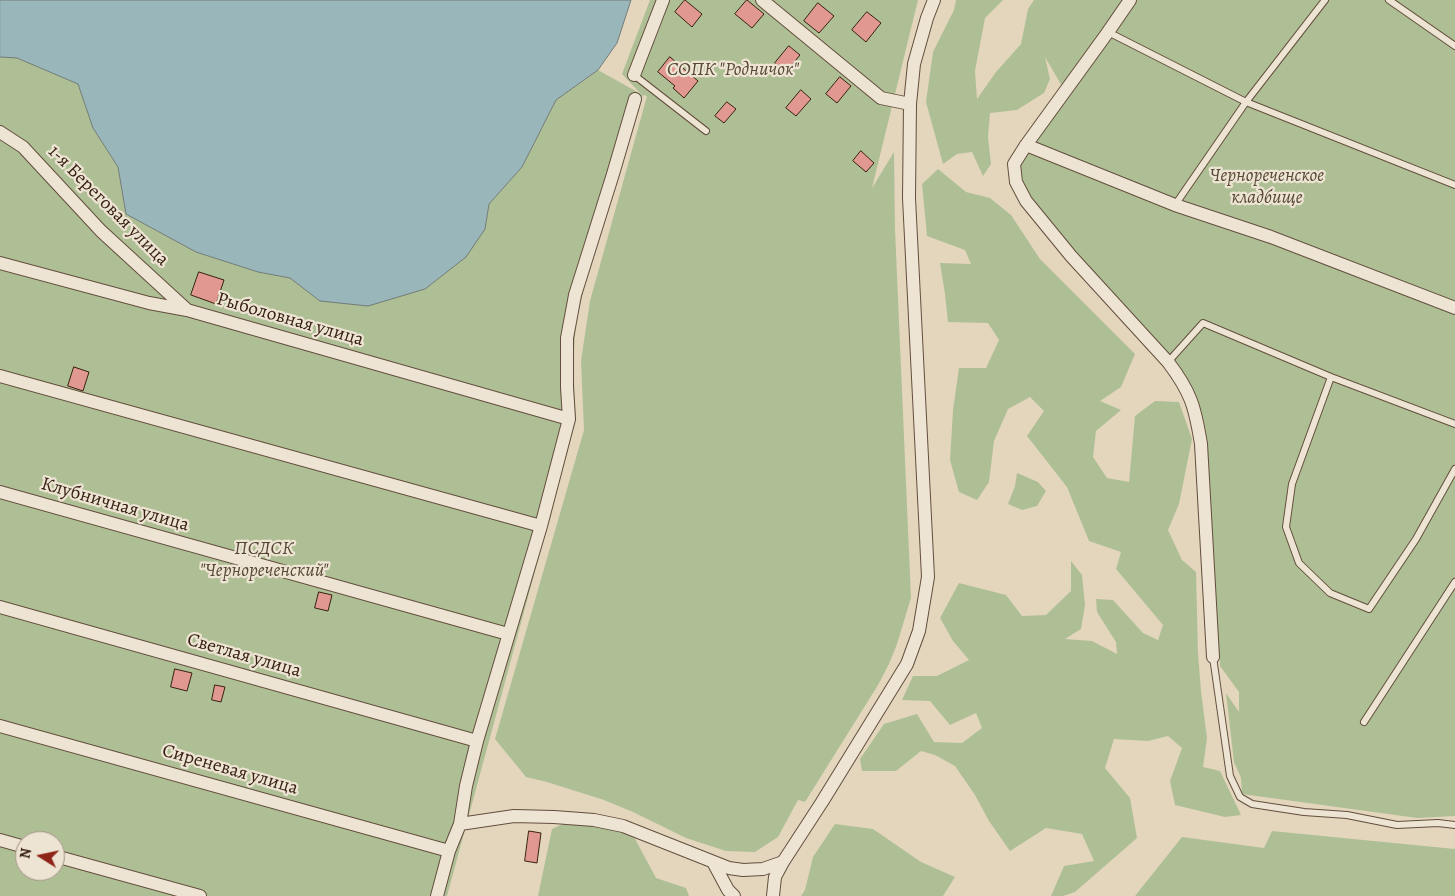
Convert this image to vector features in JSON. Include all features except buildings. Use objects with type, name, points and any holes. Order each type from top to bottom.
[{"type":"street","points":[[634,75],[663,0]]},
{"type":"street","points":[[762,0],[881,98],[910,104]]},
{"type":"street","points":[[772,895],[775,877],[783,862],[907,664],[919,631],[925,600],[928,577],[909,198],[910,104],[914,64],[934,0]]},
{"type":"street","points":[[1130,0],[1014,164],[1016,182],[1026,201],[1071,256],[1168,362],[1191,398],[1201,444],[1213,657]]},
{"type":"street","points":[[438,896],[449,851],[460,824],[466,786],[477,741],[541,526],[569,419],[567,338],[575,295],[635,100]]},
{"type":"street","name":"1-я Береговая улица","points":[[0,132],[23,147],[101,231],[187,310]]},
{"type":"street","points":[[0,142],[23,147]]},
{"type":"street","points":[[1026,145],[1174,205],[1271,237],[1455,308]]},
{"type":"street","name":"Рыболовная улица","points":[[0,263],[149,303],[187,310],[569,419]]},
{"type":"street","points":[[0,376],[541,526]]},
{"type":"street","name":"Клубничная улица","points":[[0,492],[508,634]]},
{"type":"street","name":"Светлая улица","points":[[0,608],[477,741]]},
{"type":"street","name":"Сиреневая улица","points":[[0,726],[449,851]]},
{"type":"street","points":[[460,824],[514,816],[594,820],[623,826],[729,868],[743,870],[763,869],[783,862]]},
{"type":"street","points":[[0,840],[15,844]]},
{"type":"street","points":[[65,859],[200,896]]},
{"type":"street","points":[[713,862],[728,890],[734,896]]},
{"type":"lane","points":[[1174,205],[1246,102],[1325,0]]},
{"type":"lane","points":[[1389,0],[1455,46]]},
{"type":"lane","points":[[1108,32],[1246,102],[1455,185]]},
{"type":"lane","points":[[634,75],[706,131]]},
{"type":"lane","points":[[1168,362],[1203,323],[1331,378],[1455,424]]},
{"type":"lane","points":[[1331,378],[1292,484],[1286,527],[1299,563],[1330,592],[1370,609],[1416,539],[1455,469]]},
{"type":"lane","points":[[1364,722],[1455,582]]},
{"type":"lane","points":[[1213,657],[1230,776],[1240,797],[1252,804],[1304,812],[1346,815],[1397,825],[1438,823],[1455,825]]},
{"type":"green space","points":[[650,0],[918,0],[872,188],[894,152],[895,229],[911,598],[897,644],[878,685],[805,802],[798,800],[778,837],[755,852],[726,851],[686,838],[604,800],[526,777],[495,739],[584,430],[581,361],[590,301],[647,96],[643,95],[589,268],[576,322],[573,365],[576,420],[447,896],[0,896],[0,57],[17,58],[78,84],[93,128],[118,167],[126,214],[196,252],[258,272],[290,278],[320,301],[485,229],[489,204],[522,167],[556,100],[598,70],[641,94],[622,74]]},
{"type":"green space","name":"Чернореченское кладбище","points":[[956,0],[1003,0],[985,18],[975,71],[977,99],[996,72],[1021,44],[1028,9],[1034,0],[1455,0],[1455,816],[1417,818],[1242,794],[1241,778],[1234,762],[1226,693],[1239,712],[1239,692],[1220,666],[1205,441],[1195,398],[1073,251],[1025,189],[1019,165],[1066,93],[1045,57],[1050,79],[1044,93],[1017,110],[990,113],[988,137],[991,164],[983,176],[972,152],[957,154],[943,164],[926,102],[933,52],[954,10]]},
{"type":"green space","points":[[938,169],[966,192],[990,198],[1011,215],[1040,259],[1135,354],[1121,387],[1100,401],[1121,410],[1096,431],[1093,457],[1107,478],[1129,482],[1135,416],[1155,401],[1179,402],[1192,439],[1179,504],[1168,530],[1182,560],[1196,572],[1198,653],[1207,738],[1203,767],[1220,771],[1241,815],[1225,817],[1175,805],[1170,781],[1182,748],[1168,736],[1148,741],[1114,739],[1105,768],[1130,798],[1137,838],[1075,892],[1063,896],[1051,896],[1064,866],[1094,861],[1082,834],[1046,828],[1010,851],[955,766],[935,755],[921,751],[896,771],[862,771],[860,759],[884,724],[917,714],[934,742],[962,743],[982,728],[976,713],[950,725],[930,701],[902,700],[913,676],[937,676],[969,660],[953,641],[940,618],[959,583],[1006,595],[1022,616],[1046,615],[1071,591],[1071,561],[1082,575],[1085,605],[1081,629],[1065,639],[1092,641],[1117,654],[1116,642],[1097,612],[1096,599],[1113,600],[1143,633],[1158,640],[1163,625],[1116,569],[1121,552],[1089,541],[1067,487],[1027,436],[1044,411],[1030,397],[1008,409],[994,441],[989,482],[977,500],[959,492],[950,460],[953,410],[959,368],[986,368],[999,340],[988,323],[948,322],[940,263],[971,264],[965,250],[927,236],[922,184]]},
{"type":"green space","points":[[1017,473],[1038,482],[1046,491],[1037,506],[1022,510],[1008,504],[1015,486]]},
{"type":"green space","points":[[565,823],[601,827],[633,835],[656,878],[686,888],[689,896],[538,896],[552,829]]},
{"type":"green space","points":[[835,824],[873,829],[921,862],[955,877],[943,896],[801,896],[805,890],[813,857]]},
{"type":"green space","points":[[1272,831],[1455,849],[1455,896],[1135,896],[1182,837],[1264,848]]},
{"type":"water","points":[[0,0],[631,0],[617,43],[598,70],[556,100],[522,167],[489,204],[485,229],[466,257],[425,289],[368,306],[320,301],[290,278],[258,272],[196,252],[126,214],[118,167],[93,128],[78,84],[17,58],[0,57]]},
{"type":"park label","name":"СОПК \"Родничок\"","points":[[733,70]]},
{"type":"park label","name":"ПСДСК \"Чернореченский\"","points":[[264,560]]}]
